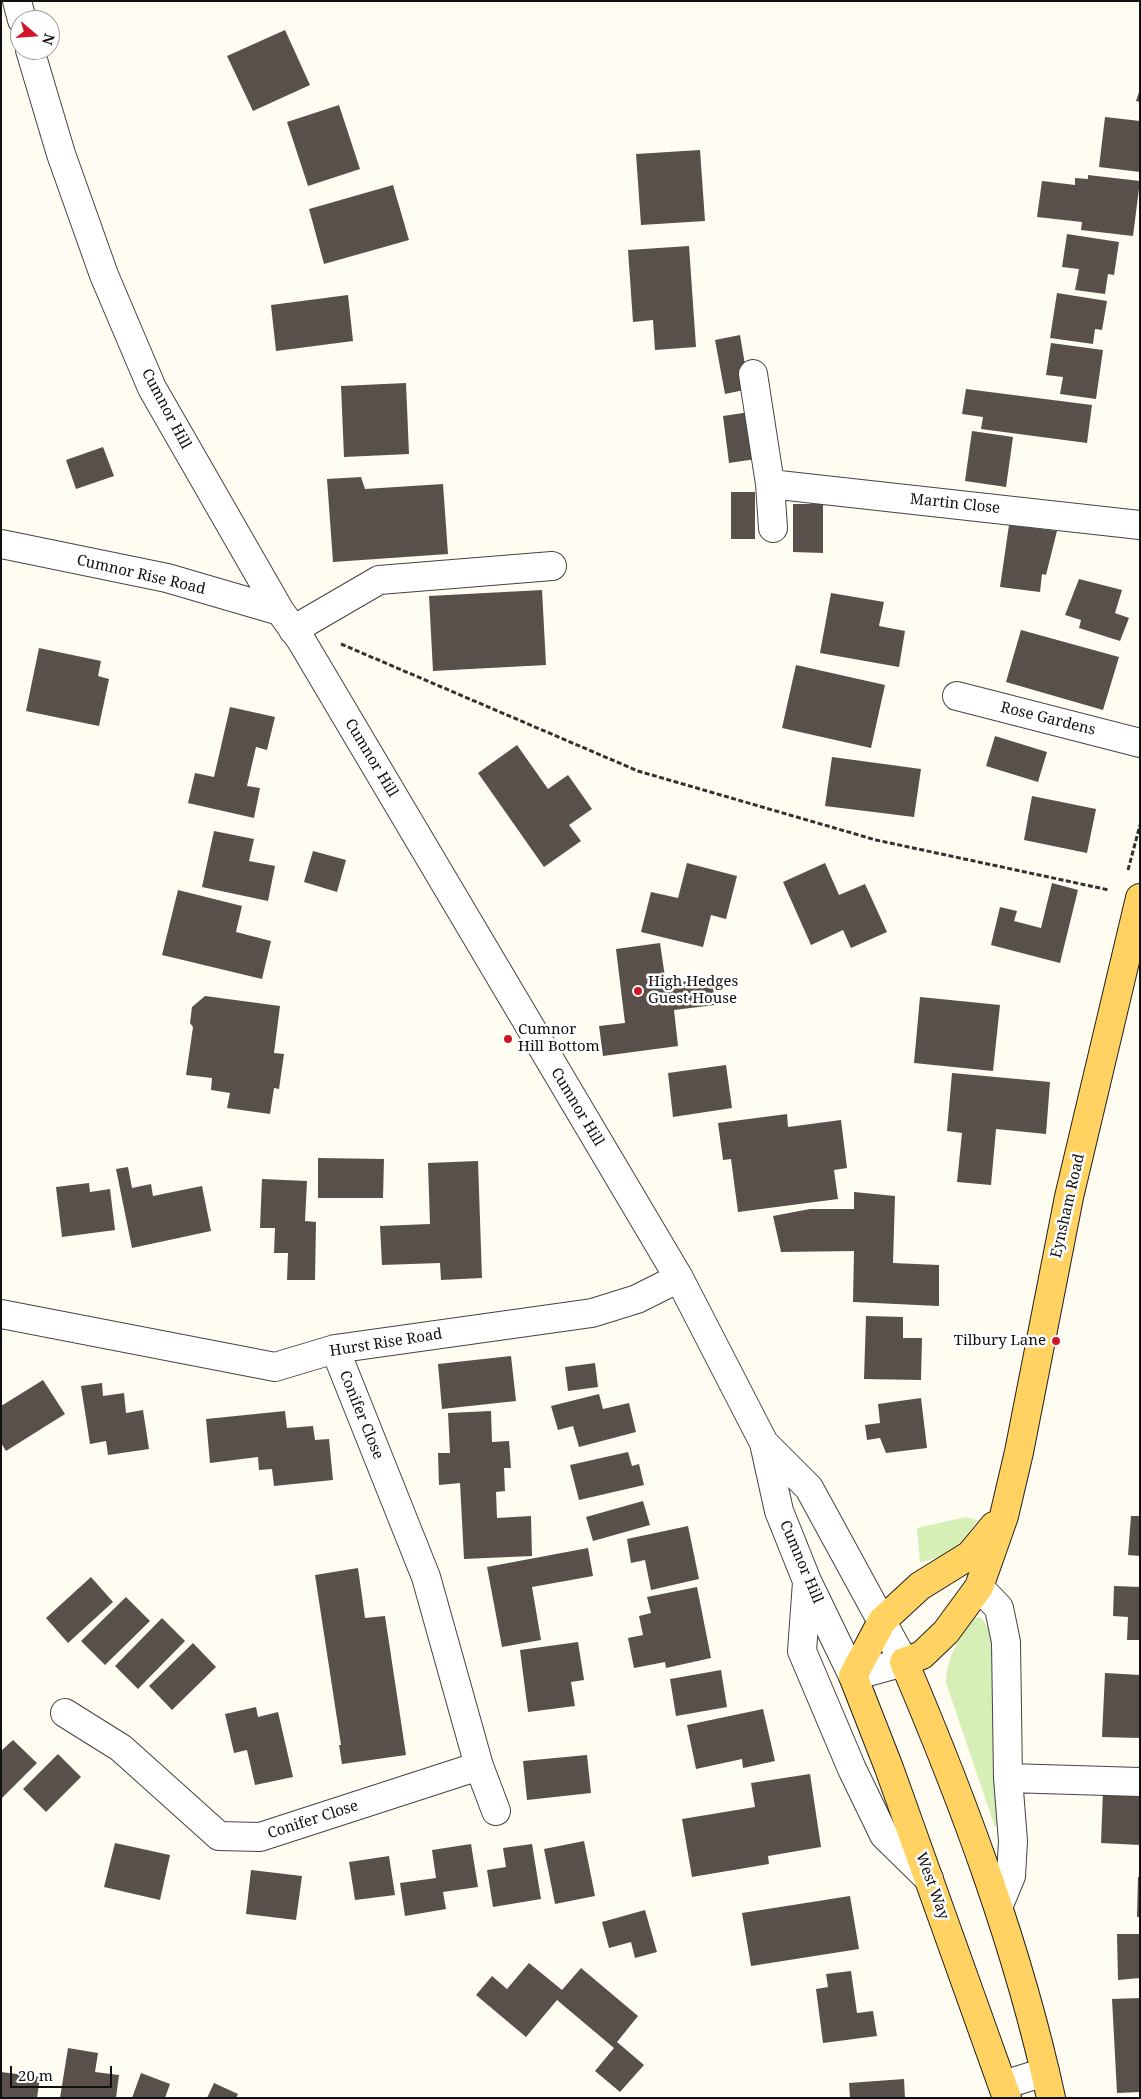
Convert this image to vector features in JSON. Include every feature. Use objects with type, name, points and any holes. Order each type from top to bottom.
[{"type":"main road","name":"Eynsham Road","points":[[904,1662],[922,1655],[946,1632],[979,1587],[1004,1516],[1019,1452],[1133,887]]},
{"type":"main road","name":"Eynsham Road","points":[[853,1676],[882,1621],[920,1586],[970,1555],[1004,1516]]},
{"type":"main road","points":[[904,1662],[952,1775],[999,1905],[1051,2098]]},
{"type":"main road","name":"West Way","points":[[853,1676],[929,1879],[1005,2092]]},
{"type":"street","name":"Cumnor Hill","points":[[33,60],[62,154],[104,275],[152,388],[291,627],[679,1278],[764,1443],[779,1511],[807,1581],[853,1676]]},
{"type":"street","points":[[753,374],[770,484],[773,528]]},
{"type":"street","name":"Martin Close","points":[[770,484],[1140,525]]},
{"type":"street","name":"Cumnor Rise Road","points":[[1,544],[167,578],[291,627]]},
{"type":"street","points":[[291,627],[379,580],[552,566]]},
{"type":"street","name":"Rose Gardens","points":[[957,696],[1140,743]]},
{"type":"street","name":"Hurst Rise Road","points":[[1,1314],[275,1367],[335,1349],[592,1313],[637,1299],[679,1278]]},
{"type":"street","name":"Conifer Close","points":[[335,1349],[426,1577],[478,1766],[496,1811]]},
{"type":"street","name":"Cumnor Hill","points":[[764,1443],[809,1488],[904,1662]]},
{"type":"street","points":[[807,1581],[802,1651],[852,1769],[884,1835],[929,1879]]},
{"type":"street","points":[[979,1587],[999,1608],[1006,1642],[1008,1778],[1013,1841],[1010,1876],[999,1905]]},
{"type":"street","name":"Eynsham Road","points":[[853,1676],[904,1662]]},
{"type":"street","name":"Conifer Close","points":[[65,1713],[121,1748],[219,1836],[260,1837],[478,1766]]},
{"type":"street","points":[[1008,1778],[1140,1782]]},
{"type":"street","points":[[1005,2092],[1045,2072]]},
{"type":"path","points":[[291,627],[336,642],[638,772],[876,840],[1112,891]]},
{"type":"path","points":[[1133,887],[1140,825]]},
{"type":"green space","points":[[966,1517],[977,1520],[966,1537],[954,1549],[939,1557],[920,1562],[917,1528]]},
{"type":"green space","points":[[980,1617],[987,1626],[994,1658],[994,1749],[999,1818],[998,1826],[995,1827],[946,1683],[954,1648],[975,1618]]},
{"type":"building","points":[[285,30],[310,85],[253,111],[227,56]]},
{"type":"building","points":[[1140,89],[1140,102],[1136,101]]},
{"type":"building","points":[[339,105],[360,169],[308,186],[287,122]]},
{"type":"building","points":[[1105,117],[1140,121],[1140,172],[1099,167]]},
{"type":"building","points":[[700,150],[705,221],[641,225],[636,154]]},
{"type":"building","points":[[1088,175],[1140,181],[1133,236],[1081,230],[1082,222],[1037,217],[1042,181],[1075,185],[1075,178],[1088,179]]},
{"type":"building","points":[[393,185],[409,240],[324,264],[309,209]]},
{"type":"building","points":[[1067,234],[1119,242],[1114,275],[1108,274],[1105,294],[1075,290],[1079,269],[1062,267]]},
{"type":"building","points":[[689,246],[696,347],[655,350],[653,320],[633,322],[628,250]]},
{"type":"building","points":[[1057,293],[1107,301],[1102,330],[1095,329],[1093,344],[1050,338]]},
{"type":"building","points":[[348,295],[353,341],[276,351],[271,305]]},
{"type":"building","points":[[740,335],[749,389],[725,394],[715,340]]},
{"type":"building","points":[[1051,343],[1103,350],[1096,399],[1060,394],[1063,377],[1046,375]]},
{"type":"building","points":[[406,383],[409,454],[344,457],[341,386]]},
{"type":"building","points":[[966,389],[1092,405],[1087,443],[981,429],[983,417],[962,414]]},
{"type":"building","points":[[750,412],[756,459],[729,463],[723,416]]},
{"type":"building","points":[[972,431],[1013,437],[1006,487],[965,481]]},
{"type":"building","points":[[103,447],[114,476],[76,489],[66,460]]},
{"type":"building","points":[[361,477],[365,489],[443,484],[448,554],[333,562],[327,479]]},
{"type":"building","points":[[731,492],[755,492],[755,539],[731,539]]},
{"type":"building","points":[[793,504],[823,504],[823,553],[793,552]]},
{"type":"building","points":[[1009,525],[1057,531],[1046,575],[1042,574],[1040,592],[1000,587]]},
{"type":"building","points":[[1079,579],[1122,590],[1115,613],[1129,618],[1120,641],[1079,628],[1081,620],[1065,615]]},
{"type":"building","points":[[542,590],[546,665],[433,671],[429,596]]},
{"type":"building","points":[[831,593],[884,602],[879,626],[905,631],[899,667],[820,653]]},
{"type":"building","points":[[1021,630],[1119,657],[1103,710],[1006,682]]},
{"type":"building","points":[[39,648],[101,661],[98,676],[109,679],[99,726],[26,711]]},
{"type":"building","points":[[796,665],[885,685],[871,748],[782,728]]},
{"type":"building","points":[[230,707],[275,717],[267,750],[256,747],[247,786],[260,788],[254,818],[188,803],[195,773],[214,777]]},
{"type":"building","points":[[995,736],[1047,752],[1038,782],[986,766]]},
{"type":"building","points":[[517,745],[548,789],[568,775],[592,809],[569,825],[581,841],[544,867],[478,773]]},
{"type":"building","points":[[832,757],[921,769],[914,817],[825,806]]},
{"type":"building","points":[[1032,796],[1096,809],[1087,853],[1024,840]]},
{"type":"building","points":[[214,831],[254,839],[249,861],[275,866],[268,901],[202,887]]},
{"type":"building","points":[[313,851],[346,860],[337,892],[304,882]]},
{"type":"building","points":[[687,863],[737,876],[726,919],[711,915],[703,947],[641,932],[651,892],[678,898]]},
{"type":"building","points":[[825,863],[839,895],[865,884],[887,932],[851,948],[843,930],[811,945],[783,882]]},
{"type":"building","points":[[1052,883],[1078,890],[1060,963],[991,945],[1000,907],[1017,911],[1014,921],[1041,928]]},
{"type":"building","points":[[178,890],[242,906],[236,932],[271,941],[262,979],[162,955]]},
{"type":"building","points":[[660,943],[666,984],[712,978],[715,1005],[674,1010],[678,1046],[603,1056],[599,1026],[625,1023],[616,949]]},
{"type":"building","points":[[205,996],[280,1006],[274,1053],[284,1054],[279,1089],[274,1088],[270,1114],[227,1108],[230,1093],[211,1090],[212,1078],[186,1075],[193,1027],[190,1023],[192,1007]]},
{"type":"building","points":[[920,997],[1000,1005],[993,1071],[914,1063]]},
{"type":"building","points":[[726,1065],[732,1108],[673,1117],[668,1073]]},
{"type":"building","points":[[952,1073],[1050,1082],[1046,1134],[996,1129],[991,1185],[957,1182],[962,1133],[947,1131]]},
{"type":"building","points":[[787,1114],[788,1127],[841,1120],[847,1168],[834,1170],[838,1199],[738,1212],[731,1159],[723,1160],[718,1123]]},
{"type":"building","points":[[318,1158],[384,1159],[383,1198],[318,1198]]},
{"type":"building","points":[[478,1161],[482,1278],[441,1280],[440,1263],[382,1265],[380,1226],[430,1224],[428,1163]]},
{"type":"building","points":[[128,1167],[132,1188],[151,1184],[153,1196],[202,1186],[211,1231],[132,1248],[116,1169]]},
{"type":"building","points":[[262,1179],[307,1181],[305,1221],[316,1222],[315,1280],[287,1280],[288,1253],[274,1253],[275,1228],[260,1228]]},
{"type":"building","points":[[89,1183],[90,1192],[110,1189],[115,1230],[62,1237],[56,1187]]},
{"type":"building","points":[[854,1192],[895,1196],[893,1263],[939,1265],[939,1306],[853,1302],[854,1251],[781,1252],[773,1216],[810,1209],[854,1209]]},
{"type":"building","points":[[866,1316],[903,1317],[903,1338],[922,1338],[921,1380],[864,1379]]},
{"type":"building","points":[[511,1356],[516,1401],[442,1409],[438,1364]]},
{"type":"building","points":[[595,1363],[598,1387],[568,1391],[565,1367]]},
{"type":"building","points":[[43,1380],[65,1414],[6,1451],[1,1443],[1,1406]]},
{"type":"building","points":[[102,1383],[103,1396],[124,1393],[126,1413],[143,1410],[149,1449],[108,1455],[106,1441],[90,1444],[81,1386]]},
{"type":"building","points":[[599,1394],[603,1409],[629,1403],[636,1432],[579,1447],[573,1426],[558,1430],[551,1406]]},
{"type":"building","points":[[921,1398],[927,1448],[886,1453],[880,1438],[867,1440],[865,1425],[880,1423],[878,1404]]},
{"type":"building","points":[[285,1411],[287,1428],[313,1426],[315,1440],[329,1439],[333,1480],[274,1486],[272,1469],[259,1470],[258,1457],[210,1463],[206,1419]]},
{"type":"building","points":[[491,1411],[492,1442],[509,1441],[511,1468],[504,1468],[505,1491],[496,1492],[497,1518],[531,1516],[532,1556],[464,1559],[460,1483],[439,1485],[438,1453],[450,1453],[448,1413]]},
{"type":"building","points":[[628,1452],[632,1466],[639,1464],[644,1485],[579,1500],[570,1465]]},
{"type":"building","points":[[643,1501],[650,1525],[593,1541],[586,1517]]},
{"type":"building","points":[[1131,1516],[1140,1516],[1140,1556],[1128,1555]]},
{"type":"building","points":[[688,1526],[699,1579],[651,1590],[645,1560],[631,1563],[627,1539]]},
{"type":"building","points":[[588,1548],[593,1576],[532,1587],[541,1640],[502,1647],[487,1567]]},
{"type":"building","points":[[358,1568],[365,1618],[385,1616],[406,1755],[342,1764],[339,1745],[341,1745],[315,1575]]},
{"type":"building","points":[[91,1577],[113,1602],[68,1643],[46,1618]]},
{"type":"building","points":[[1114,1586],[1140,1587],[1140,1640],[1127,1640],[1128,1617],[1113,1616]]},
{"type":"building","points":[[697,1587],[711,1658],[666,1668],[665,1662],[634,1668],[628,1638],[643,1635],[639,1616],[651,1613],[647,1597]]},
{"type":"building","points":[[126,1597],[150,1621],[105,1665],[81,1641]]},
{"type":"building","points":[[162,1618],[185,1641],[138,1689],[115,1666]]},
{"type":"building","points":[[578,1642],[584,1680],[571,1682],[575,1706],[528,1712],[520,1650]]},
{"type":"building","points":[[193,1643],[216,1667],[172,1710],[149,1686]]},
{"type":"building","points":[[721,1670],[727,1707],[676,1716],[670,1679]]},
{"type":"building","points":[[1105,1673],[1140,1675],[1140,1738],[1102,1737]]},
{"type":"building","points":[[256,1707],[258,1717],[278,1712],[293,1777],[255,1785],[247,1750],[234,1753],[225,1714]]},
{"type":"building","points":[[763,1709],[775,1761],[743,1768],[742,1759],[696,1769],[687,1725]]},
{"type":"building","points":[[13,1740],[37,1763],[2,1798],[1,1751]]},
{"type":"building","points":[[58,1754],[81,1777],[46,1812],[23,1789]]},
{"type":"building","points":[[587,1755],[591,1793],[527,1800],[523,1761]]},
{"type":"building","points":[[810,1774],[821,1847],[768,1856],[769,1864],[692,1877],[682,1819],[755,1807],[751,1783]]},
{"type":"building","points":[[1103,1789],[1140,1791],[1140,1845],[1101,1843]]},
{"type":"building","points":[[584,1841],[595,1896],[555,1904],[544,1849]]},
{"type":"building","points":[[115,1843],[170,1855],[160,1900],[104,1887]]},
{"type":"building","points":[[471,1844],[478,1887],[443,1892],[446,1909],[405,1916],[400,1883],[436,1878],[432,1850]]},
{"type":"building","points":[[532,1844],[541,1899],[493,1907],[487,1870],[506,1867],[503,1848]]},
{"type":"building","points":[[389,1856],[395,1895],[355,1900],[349,1862]]},
{"type":"building","points":[[251,1870],[302,1876],[296,1920],[246,1914]]},
{"type":"building","points":[[1138,1877],[1140,1877],[1140,1917],[1137,1917]]},
{"type":"building","points":[[850,1896],[859,1949],[751,1966],[742,1913]]},
{"type":"building","points":[[645,1910],[657,1952],[635,1958],[631,1942],[609,1948],[602,1922]]},
{"type":"building","points":[[1117,1934],[1140,1934],[1140,1978],[1118,1980]]},
{"type":"building","points":[[529,1963],[562,1990],[581,1968],[638,2016],[617,2042],[644,2065],[620,2092],[595,2071],[614,2048],[557,2000],[526,2037],[476,1995],[492,1976],[507,1989]]},
{"type":"building","points":[[851,1971],[857,2013],[873,2011],[877,2036],[823,2043],[816,1989],[828,1987],[826,1974]]},
{"type":"building","points":[[1140,1998],[1140,2092],[1117,2093],[1112,1999]]},
{"type":"building","points":[[68,2048],[98,2053],[95,2072],[119,2075],[116,2098],[60,2098]]},
{"type":"building","points":[[1,2072],[40,2077],[37,2098],[1,2098]]},
{"type":"building","points":[[141,2073],[170,2084],[165,2098],[132,2098]]},
{"type":"building","points":[[904,2079],[905,2098],[850,2098],[849,2083]]},
{"type":"building","points":[[214,2083],[238,2094],[236,2098],[207,2098]]},
{"type":"place","name":"High Hedges Guest House","points":[[638,991]]},
{"type":"place","name":"Cumnor Hill Bottom","points":[[508,1039]]},
{"type":"place","name":"Tilbury Lane","points":[[1056,1341]]}]
